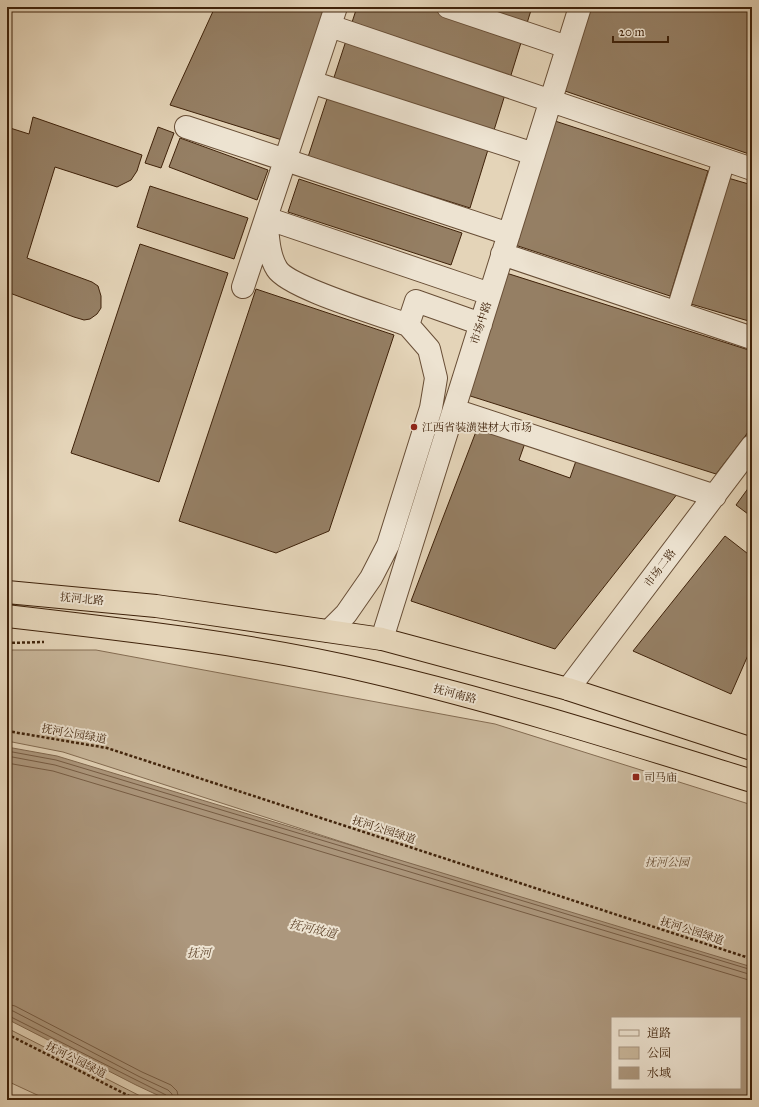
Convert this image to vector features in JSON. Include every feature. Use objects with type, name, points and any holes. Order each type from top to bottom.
[{"type":"highway","name":"抚河北路","points":[[7,592],[156,606],[329,631]]},
{"type":"highway","name":"抚河南路","points":[[7,616],[152,633],[260,650],[371,672],[556,721],[752,781]]},
{"type":"highway","points":[[329,631],[382,639],[568,689],[752,749]]},
{"type":"street","points":[[448,7],[567,47]]},
{"type":"street","name":"市场中路","points":[[382,639],[580,7]]},
{"type":"street","points":[[243,287],[333,17],[550,102],[752,170]]},
{"type":"street","points":[[311,82],[534,154]]},
{"type":"street","points":[[186,127],[509,234]]},
{"type":"street","points":[[677,313],[724,160]]},
{"type":"street","points":[[266,218],[490,294]]},
{"type":"street","points":[[266,218],[270,251],[276,268],[285,278],[302,286],[408,324],[429,349],[436,378],[431,408],[388,545],[371,578],[346,614],[329,631]]},
{"type":"street","points":[[502,254],[752,338]]},
{"type":"street","points":[[408,324],[416,301],[480,324]]},
{"type":"street","points":[[454,410],[715,496]]},
{"type":"street","name":"市场二路","points":[[568,689],[752,446]]},
{"type":"path","name":"抚河公园绿道","points":[[7,731],[107,748],[752,959]]},
{"type":"path","name":"抚河公园绿道","points":[[7,1034],[137,1100]]},
{"type":"green space","name":"抚河公园","points":[[7,650],[96,650],[495,724],[752,805],[752,974],[63,752],[7,741]]},
{"type":"green space","points":[[7,1028],[148,1100],[48,1100],[7,1081]]},
{"type":"water","name":"抚河","points":[[7,747],[57,756],[752,967],[752,1100],[168,1100],[7,1019]]},
{"type":"building","points":[[215,7],[326,7],[282,140],[170,105]]},
{"type":"building","points":[[357,7],[532,7],[470,208],[308,157]]},
{"type":"building","points":[[591,7],[752,7],[752,155],[562,90]]},
{"type":"building","points":[[33,117],[142,155],[137,171],[131,180],[117,187],[55,167],[27,258],[92,282],[98,286],[101,296],[101,308],[97,314],[90,319],[84,320],[74,317],[7,292],[7,127],[29,134]]},
{"type":"building","points":[[555,121],[708,171],[670,296],[515,245]]},
{"type":"building","points":[[158,127],[174,133],[161,168],[145,163]]},
{"type":"building","points":[[180,138],[268,170],[257,200],[169,167]]},
{"type":"building","points":[[728,178],[752,185],[752,322],[691,304]]},
{"type":"building","points":[[299,179],[462,233],[451,265],[288,212]]},
{"type":"building","points":[[150,186],[248,218],[234,259],[137,227]]},
{"type":"building","points":[[140,244],[228,273],[159,482],[71,453]]},
{"type":"building","points":[[503,272],[752,351],[752,427],[716,474],[464,394]]},
{"type":"building","points":[[256,289],[394,335],[329,531],[276,553],[179,521]]},
{"type":"building","points":[[477,429],[525,443],[519,460],[570,478],[577,458],[678,493],[555,649],[411,601]]},
{"type":"building","points":[[752,483],[752,517],[736,505]]},
{"type":"building","points":[[725,536],[752,557],[752,646],[731,694],[633,651]]},
{"type":"place","name":"江西省装潢建材大市场","points":[[414,427]]},
{"type":"place","name":"司马庙","points":[[636,777]]},
{"type":"water label","name":"抚河故道","points":[[313,929]]}]
